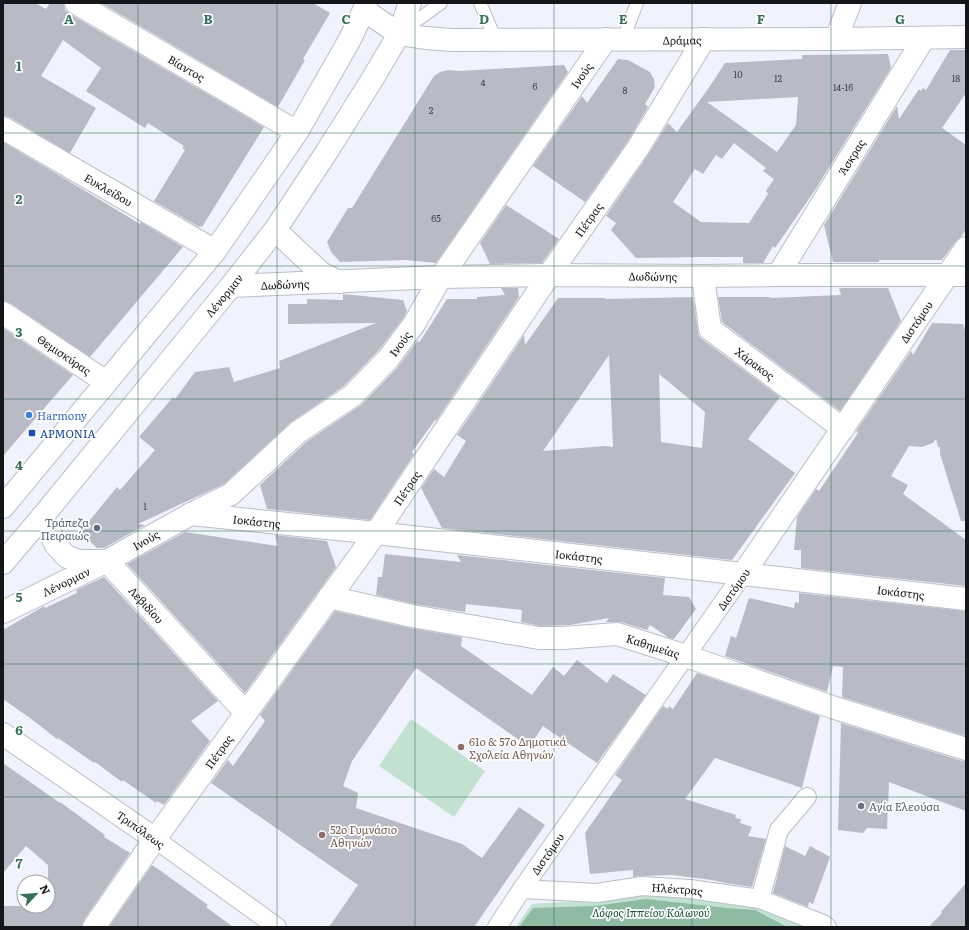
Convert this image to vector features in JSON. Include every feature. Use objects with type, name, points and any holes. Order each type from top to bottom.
[{"type":"street","name":"Βίαντος","points":[[76,3],[297,132]]},
{"type":"street","name":"Λένορμαν","points":[[3,563],[231,286],[274,230],[326,153],[373,78],[399,34],[410,3]]},
{"type":"street","points":[[836,39],[850,3]]},
{"type":"street","points":[[3,507],[215,251],[297,132],[349,41],[361,5],[399,34]]},
{"type":"street","name":"Δράμας","points":[[399,34],[452,40],[966,38]]},
{"type":"street","name":"Άσκρας","points":[[778,275],[924,38]]},
{"type":"street","name":"Ινούς","points":[[107,561],[191,514],[231,494],[298,432],[352,396],[388,359],[414,324],[441,277],[615,39]]},
{"type":"street","name":"Πέτρας","points":[[94,927],[155,839],[376,533],[549,275],[638,148],[704,39]]},
{"type":"street","name":"Ευκλείδου","points":[[3,128],[215,251]]},
{"type":"street","name":"Δωδώνης","points":[[274,230],[321,273],[340,282]]},
{"type":"street","name":"Διστόμου","points":[[497,927],[843,429],[961,276],[966,248]]},
{"type":"street","name":"Δωδώνης","points":[[231,286],[441,277],[549,275],[961,276]]},
{"type":"street","name":"Χάρακος","points":[[703,276],[710,329],[843,429]]},
{"type":"street","name":"Θεμισκύρας","points":[[3,312],[106,382]]},
{"type":"street","name":"Ιοκάστης","points":[[191,514],[376,533],[966,599]]},
{"type":"street","points":[[42,517],[56,545],[67,557],[80,561],[107,561]]},
{"type":"street","name":"Λένορμαν","points":[[3,612],[107,561]]},
{"type":"street","name":"Λεβιδίου","points":[[107,561],[246,713]]},
{"type":"street","name":"Καθημείας","points":[[329,597],[412,616],[538,638],[563,638],[617,634],[686,656],[832,707],[966,749]]},
{"type":"street","name":"Τριπόλεως","points":[[3,734],[155,839],[277,927]]},
{"type":"street","points":[[760,900],[779,830],[807,797]]},
{"type":"street","name":"Ηλέκτρας","points":[[522,889],[597,892],[642,886],[690,889],[760,900],[823,924],[827,927]]},
{"type":"lane","points":[[399,34],[441,3]]},
{"type":"lane","points":[[480,3],[496,40]]},
{"type":"lane","name":"Ινούς","points":[[615,39],[637,3]]},
{"type":"green space","points":[[411,719],[485,771],[454,817],[379,766]]},
{"type":"green space","name":"Λόφος Ιππείου Κολωνού","points":[[646,895],[758,906],[808,927],[516,927],[532,904]]},
{"type":"green space","name":"Λόφος Ιππείου Κολωνού","points":[[646,899],[755,910],[787,927],[519,927],[533,908],[595,906]]},
{"type":"building","points":[[3,3],[35,3],[46,9],[50,3],[64,3],[65,10],[70,14],[264,127],[202,227],[199,227],[154,201],[185,150],[182,148],[184,146],[148,123],[145,128],[86,91],[101,68],[63,40],[41,76],[96,108],[70,153],[9,117],[3,116]]},
{"type":"building","points":[[101,3],[313,3],[330,13],[303,59],[305,60],[278,107]]},
{"type":"building","points":[[950,50],[966,50],[966,93],[942,128],[966,145],[966,229],[942,260],[833,262],[824,225],[897,106],[899,119],[919,89],[921,91],[923,88],[926,90]]},
{"type":"building","points":[[888,54],[891,68],[815,190],[775,248],[773,246],[763,263],[743,263],[743,257],[636,258],[611,230],[616,223],[606,216],[668,123],[677,132],[725,63],[802,59],[802,55]],"holes":[[[798,97],[796,125],[777,152],[707,102]],[[734,143],[766,168],[763,171],[774,179],[766,191],[768,194],[749,223],[701,222],[673,202],[695,169],[703,174],[716,155],[722,159]]]},
{"type":"building","points":[[618,59],[628,60],[650,72],[654,79],[655,87],[645,104],[648,107],[628,141],[585,202],[533,166],[582,96],[587,103]]},
{"type":"building","points":[[564,65],[568,72],[436,263],[406,260],[340,262],[331,252],[327,242],[348,208],[352,208],[434,76],[440,72],[448,70],[459,71]]},
{"type":"building","points":[[3,142],[140,224],[141,222],[183,247],[90,357],[10,303],[3,301]]},
{"type":"building","points":[[506,205],[559,239],[542,263],[490,264],[480,243]]},
{"type":"building","points":[[501,288],[518,288],[519,297],[436,421],[435,420],[412,452],[414,454],[370,520],[267,509],[260,485],[306,442],[361,405],[397,368],[418,340],[419,343],[447,299],[477,299],[477,297],[505,295]]},
{"type":"building","points":[[839,288],[888,288],[901,321],[840,411],[722,322],[718,297],[770,298],[841,295]]},
{"type":"building","points":[[343,294],[403,300],[407,311],[378,351],[344,386],[290,423],[224,484],[138,524],[145,525],[104,548],[97,548],[80,532],[117,487],[120,490],[155,450],[139,437],[173,397],[175,399],[195,372],[229,367],[234,382],[280,368],[279,361],[376,323],[288,324],[288,304],[307,304],[307,299],[343,300]]},
{"type":"building","points":[[693,297],[699,336],[780,397],[748,439],[795,473],[732,560],[442,528],[421,488],[434,469],[444,477],[466,441],[457,435],[524,335],[525,345],[558,298],[605,299]],"holes":[[[609,355],[613,447],[605,446],[543,451]],[[659,374],[705,412],[702,448],[661,442]]]},
{"type":"building","points":[[932,323],[963,324],[966,333],[966,521],[961,521],[940,454],[940,447],[938,447],[936,439],[933,443],[922,447],[909,446],[891,476],[908,485],[903,494],[966,540],[966,586],[801,568],[801,550],[794,550],[797,517],[816,489],[819,491],[858,433],[856,431],[911,351],[913,355]]},
{"type":"building","points":[[3,328],[73,375],[3,456]]},
{"type":"building","points":[[185,532],[278,546],[275,535],[327,541],[336,567],[245,693],[127,564]]},
{"type":"building","points":[[385,554],[461,562],[457,555],[665,578],[663,595],[689,597],[696,609],[674,639],[669,638],[650,625],[647,630],[621,622],[606,622],[609,618],[570,625],[540,626],[521,622],[522,610],[466,604],[465,612],[414,604],[376,595],[378,577],[382,577]]},
{"type":"building","points":[[104,577],[218,701],[191,721],[210,741],[164,805],[157,801],[156,803],[123,780],[122,782],[95,762],[94,763],[58,738],[57,739],[3,699],[3,630],[44,606],[45,608],[77,593],[76,590]]},
{"type":"building","points":[[799,593],[966,611],[966,736],[842,697],[843,667],[833,666],[827,692],[725,656],[731,636],[736,638],[749,598],[794,608],[795,602],[799,603]]},
{"type":"building","points":[[335,611],[410,628],[462,637],[461,646],[532,695],[553,667],[564,676],[577,660],[607,683],[613,674],[646,695],[597,763],[543,726],[531,744],[521,737],[519,740],[416,668],[352,761],[343,786],[358,793],[356,808],[462,844],[482,858],[519,807],[545,825],[474,927],[329,927],[358,885],[211,783],[228,760],[233,766],[265,721],[260,715]]},
{"type":"building","points":[[697,673],[820,716],[802,788],[715,758],[685,799],[736,815],[735,818],[741,819],[740,823],[752,827],[748,836],[766,839],[752,887],[672,875],[633,877],[633,870],[590,874],[585,833],[622,780],[615,775],[663,706],[668,709],[669,706],[673,709]]},
{"type":"building","points":[[841,723],[966,761],[966,811],[889,782],[887,829],[867,828],[863,833],[838,830]]},
{"type":"building","points":[[3,763],[60,802],[105,835],[104,837],[130,853],[84,920],[82,927],[3,927],[3,906],[16,906],[16,914],[56,914],[56,874],[48,874],[48,865],[26,846],[3,873]]},
{"type":"building","points":[[785,846],[805,856],[810,846],[830,857],[813,904],[809,902],[808,907],[773,893]]},
{"type":"building","points":[[152,865],[208,905],[206,907],[233,927],[109,927]]},
{"type":"building","points":[[966,883],[966,927],[929,927],[942,913],[941,912]]},
{"type":"place","name":"Harmony","points":[[29,415]]},
{"type":"place","name":"ΑΡΜΟΝΙΑ","points":[[32,433]]},
{"type":"place","name":"Τράπεζα Πειραιώς","points":[[97,528]]},
{"type":"place","name":"61ο & 57ο Δημοτικά Σχολεία Αθηνών","points":[[461,747]]},
{"type":"place","name":"Αγία Ελεούσα","points":[[861,806]]},
{"type":"place","name":"52ο Γυμνάσιο Αθηνών","points":[[322,835]]}]
